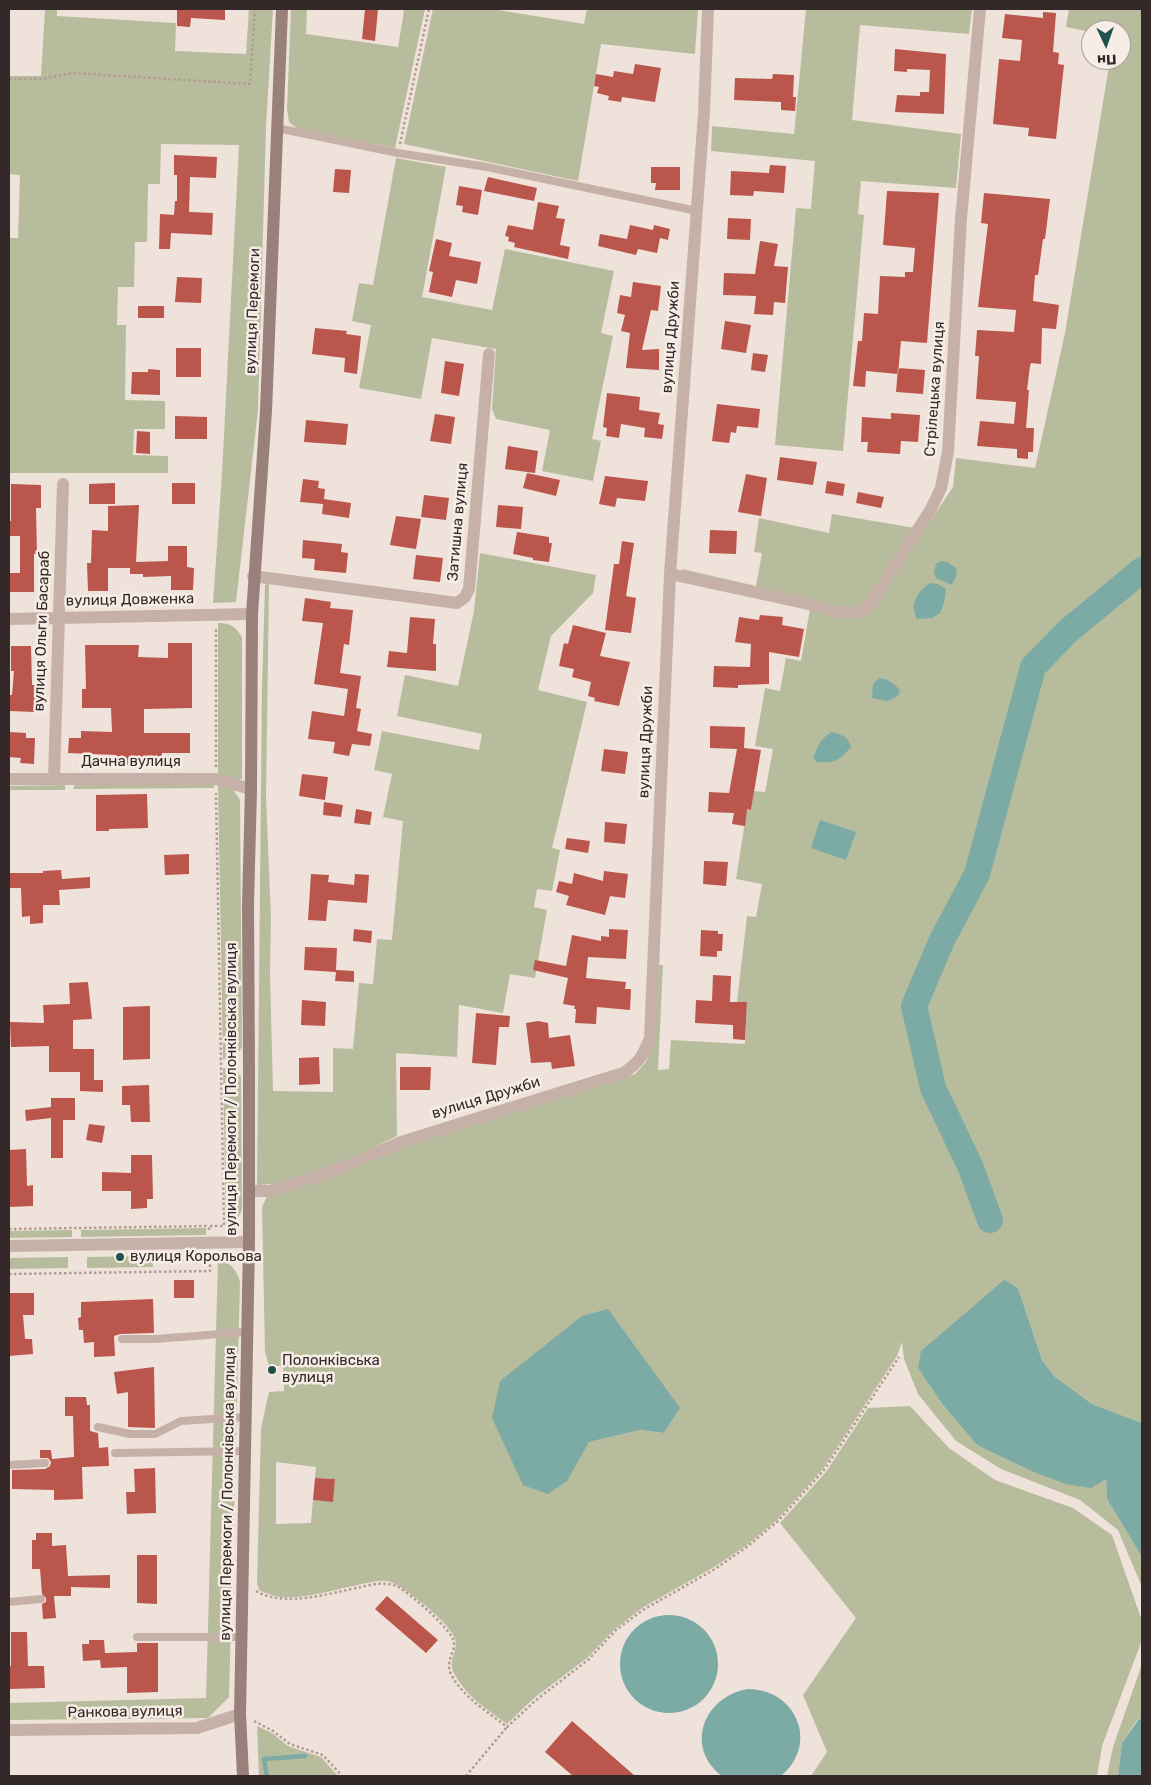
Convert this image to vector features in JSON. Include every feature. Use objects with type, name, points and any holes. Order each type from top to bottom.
[{"type":"main road","name":"вулиця Перемоги","points":[[252,614],[253,576],[266,411],[282,9]]},
{"type":"main road","name":"вулиця Перемоги / Полонківська вулиця","points":[[243,1776],[240,1714],[249,1242],[248,905],[252,614]]},
{"type":"street","name":"вулиця Дружби","points":[[249,1191],[269,1191],[290,1185],[338,1169],[401,1142],[623,1073],[636,1065],[644,1054],[650,1038],[670,574],[704,113],[708,9]]},
{"type":"street","name":"Стрілецька вулиця","points":[[670,574],[851,614],[863,611],[871,603],[931,509],[941,488],[948,452],[961,219],[980,9]]},
{"type":"street","name":"Затишна вулиця","points":[[253,576],[457,603],[465,597],[469,589],[489,354]]},
{"type":"street","name":"вулиця Ольги Басараб","points":[[54,778],[60,617],[62,484]]},
{"type":"street","name":"вулиця Довженка","points":[[9,619],[252,614]]},
{"type":"street","name":"Дачна вулиця","points":[[9,779],[216,779],[251,789]]},
{"type":"street","points":[[9,1246],[249,1242]]},
{"type":"street","name":"Ранкова вулиця","points":[[9,1730],[197,1728],[240,1714]]},
{"type":"lane","points":[[277,128],[398,153],[487,167],[697,211]]},
{"type":"lane","points":[[122,1339],[155,1339],[247,1332]]},
{"type":"lane","points":[[98,1427],[130,1434],[155,1434],[181,1421],[245,1417]]},
{"type":"lane","points":[[115,1453],[244,1451]]},
{"type":"lane","points":[[9,1465],[45,1463]]},
{"type":"lane","points":[[9,1602],[41,1599]]},
{"type":"lane","points":[[136,1637],[241,1637]]},
{"type":"path","points":[[9,79],[41,79],[73,73],[250,84],[255,9]]},
{"type":"path","points":[[398,153],[429,9]]},
{"type":"path","points":[[9,1229],[224,1226],[216,779],[216,614]]},
{"type":"path","points":[[9,1274],[210,1271],[209,1226]]},
{"type":"path","points":[[466,1776],[507,1727],[536,1700],[588,1660],[616,1630],[643,1610],[715,1569],[748,1546],[778,1521],[824,1470],[899,1357]]},
{"type":"path","points":[[242,1583],[259,1593],[282,1600],[315,1596],[377,1584],[388,1583],[398,1587],[418,1602],[451,1634],[454,1646],[450,1657],[449,1669],[454,1679],[466,1695],[507,1727]]},
{"type":"path","points":[[240,1714],[273,1731],[290,1744],[323,1755],[342,1776]]},
{"type":"green space","points":[[45,9],[57,9],[57,16],[176,23],[175,51],[246,54],[249,9],[273,9],[266,127],[258,410],[236,602],[213,603],[222,473],[239,145],[161,144],[160,184],[148,184],[147,242],[135,242],[134,287],[118,287],[117,325],[126,325],[125,400],[165,401],[165,429],[134,429],[133,455],[168,456],[168,473],[9,473],[9,238],[18,238],[20,175],[9,174],[9,76],[41,76]]},
{"type":"green space","points":[[291,9],[307,9],[306,34],[398,47],[404,11],[401,9],[425,9],[395,148],[298,129],[289,122],[287,109]]},
{"type":"green space","points":[[433,9],[492,9],[584,24],[587,9],[698,9],[695,54],[601,44],[578,181],[404,144]]},
{"type":"green space","points":[[806,9],[972,9],[969,34],[860,25],[852,120],[961,134],[956,188],[861,181],[858,214],[864,215],[843,451],[775,445],[796,208],[811,209],[815,161],[711,151],[712,126],[794,134]]},
{"type":"green space","points":[[1069,9],[1142,9],[1142,1423],[1092,1404],[1054,1376],[1042,1360],[1018,1288],[918,1367],[943,1405],[977,1445],[1106,1478],[1107,1499],[1142,1557],[1142,1587],[1118,1530],[1080,1500],[1001,1469],[956,1441],[918,1394],[904,1359],[902,1342],[897,1356],[823,1469],[777,1520],[747,1545],[714,1567],[642,1608],[615,1629],[587,1658],[534,1698],[507,1724],[471,1696],[455,1675],[452,1660],[456,1644],[452,1633],[445,1624],[425,1605],[394,1583],[387,1581],[374,1582],[299,1597],[277,1596],[260,1591],[257,1584],[261,1428],[269,1392],[284,1391],[283,1366],[269,1366],[265,1352],[262,1207],[267,1196],[402,1146],[635,1074],[646,1062],[652,1046],[659,965],[663,965],[658,1070],[669,1069],[671,1040],[745,1044],[747,1003],[737,1002],[747,916],[756,917],[762,884],[736,879],[747,809],[751,810],[754,791],[765,792],[773,749],[755,746],[765,688],[780,691],[786,658],[801,661],[810,609],[851,617],[921,535],[953,487],[956,458],[1035,468],[1065,333],[1108,70],[1131,70],[1131,20],[1081,20],[1081,30],[1066,27]],"holes":[[[680,1408],[664,1433],[640,1430],[589,1442]],[[276,1462],[316,1467],[315,1478],[335,1479],[333,1501],[313,1500],[311,1523],[276,1524]]]},
{"type":"green space","points":[[396,158],[446,167],[422,297],[492,310],[505,249],[614,271],[601,333],[613,336],[592,439],[601,441],[593,481],[542,471],[550,430],[496,419],[492,409],[496,349],[432,338],[421,399],[359,388],[371,325],[352,321],[359,283],[373,285]]},
{"type":"green space","points":[[832,514],[915,528],[861,608],[850,610],[682,573],[682,569],[756,586],[762,553],[754,552],[759,518],[829,533]]},
{"type":"green space","points":[[480,553],[596,575],[593,593],[551,636],[538,690],[587,702],[552,848],[560,850],[552,891],[537,889],[534,907],[547,910],[535,978],[510,974],[503,1013],[459,1005],[457,1057],[396,1053],[397,1136],[329,1168],[293,1180],[257,1185],[262,687],[265,585],[269,583],[266,798],[271,918],[270,971],[273,1091],[333,1092],[333,1048],[353,1049],[359,983],[373,984],[377,939],[392,940],[403,821],[383,817],[392,774],[374,770],[382,731],[479,750],[482,734],[397,716],[405,675],[458,686],[474,611]]},
{"type":"green space","points":[[218,623],[232,626],[242,637],[242,779],[233,779],[218,774]]},
{"type":"green space","points":[[214,783],[214,788],[73,789],[75,785]]},
{"type":"green space","points":[[65,785],[65,790],[9,790],[9,786]]},
{"type":"green space","points":[[218,785],[232,788],[240,800],[242,1047],[234,1059],[223,1059]]},
{"type":"green space","points":[[223,1068],[235,1068],[241,1077],[242,1210],[233,1227],[226,1231]]},
{"type":"green space","points":[[206,1228],[206,1235],[81,1237],[81,1230]]},
{"type":"green space","points":[[72,1230],[72,1237],[9,1238],[9,1231]]},
{"type":"green space","points":[[153,1256],[153,1267],[87,1268],[87,1257]]},
{"type":"green space","points":[[68,1257],[68,1268],[9,1269],[9,1258]]},
{"type":"green space","points":[[218,1258],[232,1267],[240,1281],[229,1697],[208,1718],[9,1720],[9,1703],[206,1698]]},
{"type":"green space","points":[[910,1406],[949,1448],[995,1480],[1073,1508],[1112,1535],[1142,1621],[1142,1640],[1102,1746],[1097,1776],[811,1776],[827,1752],[803,1695],[856,1618],[780,1523],[826,1472],[868,1408]]},
{"type":"green space","points":[[1142,1664],[1142,1718],[1137,1720],[1122,1743],[1118,1776],[1107,1776],[1113,1747]]},
{"type":"green space","points":[[257,1726],[272,1733],[288,1746],[321,1757],[338,1776],[259,1776]]},
{"type":"water","points":[[941,561],[947,562],[956,568],[957,574],[952,585],[936,578],[934,573],[936,564]]},
{"type":"water","points":[[930,583],[938,584],[946,589],[944,603],[940,613],[932,618],[917,619],[914,603],[922,590]]},
{"type":"water","points":[[879,678],[893,683],[900,690],[898,696],[888,701],[872,698],[873,684]]},
{"type":"water","points":[[832,732],[846,738],[851,747],[833,762],[817,762],[813,758],[818,746]]},
{"type":"water","points":[[820,820],[856,832],[846,860],[811,848]]},
{"type":"water","points":[[1004,1280],[1018,1288],[1042,1360],[1054,1376],[1092,1404],[1142,1423],[1142,1557],[1107,1499],[1106,1479],[1091,1488],[1066,1484],[1036,1473],[977,1445],[943,1405],[918,1368],[921,1351]]},
{"type":"water","points":[[608,1309],[680,1408],[664,1433],[640,1430],[589,1442],[567,1481],[548,1494],[523,1485],[492,1418],[500,1381],[582,1316]]},
{"type":"water","points":[[669,1615],[688,1619],[704,1629],[714,1645],[718,1664],[714,1683],[704,1699],[688,1709],[669,1713],[650,1709],[634,1699],[624,1683],[620,1664],[624,1645],[634,1629],[650,1619]]},
{"type":"water","points":[[748,1689],[765,1691],[779,1698],[790,1708],[797,1720],[800,1734],[799,1749],[793,1763],[781,1776],[722,1776],[710,1764],[704,1751],[702,1738],[704,1724],[710,1712],[720,1701]]},
{"type":"water","points":[[1142,1718],[1142,1776],[1118,1776],[1122,1743],[1138,1720]]},
{"type":"building","points":[[177,9],[225,9],[225,20],[191,18],[190,27],[177,26]]},
{"type":"building","points":[[365,9],[378,9],[375,41],[362,39]]},
{"type":"building","points":[[1043,12],[1056,13],[1053,52],[1059,53],[1058,64],[1064,65],[1056,139],[1028,136],[1029,128],[993,124],[999,59],[1020,61],[1022,40],[1002,38],[1005,14],[1043,18]]},
{"type":"building","points":[[895,49],[946,54],[944,114],[895,112],[897,95],[920,96],[920,92],[929,92],[930,70],[907,69],[907,72],[894,71]]},
{"type":"building","points":[[635,64],[661,68],[655,102],[622,97],[621,102],[608,100],[609,96],[597,93],[599,87],[594,86],[596,74],[613,77],[614,71],[633,74]]},
{"type":"building","points":[[773,74],[794,75],[793,97],[796,97],[795,111],[781,110],[781,102],[734,100],[735,78],[772,79]]},
{"type":"building","points":[[174,155],[217,157],[216,178],[190,177],[189,212],[213,213],[212,235],[171,233],[170,249],[159,249],[160,214],[174,215],[175,201],[177,201],[177,175],[174,175]]},
{"type":"building","points":[[770,165],[786,166],[784,193],[754,191],[753,196],[730,195],[731,171],[769,173]]},
{"type":"building","points":[[651,167],[680,167],[680,190],[655,190],[656,183],[651,183]]},
{"type":"building","points":[[335,169],[351,170],[349,193],[333,192]]},
{"type":"building","points":[[488,177],[537,188],[534,201],[484,191]]},
{"type":"building","points":[[459,186],[482,190],[478,215],[462,212],[463,206],[456,205]]},
{"type":"building","points":[[887,191],[939,193],[927,343],[901,341],[898,374],[866,371],[865,387],[853,386],[858,341],[862,341],[864,313],[878,314],[880,276],[905,277],[905,272],[913,272],[915,248],[883,245]]},
{"type":"building","points":[[984,193],[1050,199],[1038,275],[1035,275],[1033,301],[1059,305],[1056,329],[1042,328],[1041,364],[1031,363],[1030,366],[1026,428],[1034,428],[1033,452],[1028,452],[1028,459],[1017,458],[1017,449],[977,446],[980,421],[1014,424],[1016,402],[976,399],[979,356],[975,356],[977,330],[1014,332],[1016,310],[978,307],[988,224],[981,223]]},
{"type":"building","points":[[538,202],[559,206],[556,218],[565,219],[560,245],[570,247],[568,259],[514,247],[515,243],[508,241],[509,237],[505,236],[508,225],[533,230]]},
{"type":"building","points":[[728,218],[751,219],[750,240],[727,239]]},
{"type":"building","points":[[630,225],[653,230],[654,225],[670,229],[668,240],[660,238],[657,253],[638,249],[636,255],[598,246],[600,234],[627,239]]},
{"type":"building","points":[[436,239],[452,243],[449,256],[481,262],[477,284],[456,280],[452,297],[429,292],[433,272],[429,271]]},
{"type":"building","points":[[760,241],[778,244],[774,266],[788,267],[785,303],[774,302],[773,315],[754,314],[756,296],[723,295],[724,273],[755,274]]},
{"type":"building","points":[[177,277],[202,278],[201,303],[175,302]]},
{"type":"building","points":[[633,282],[661,286],[658,311],[651,310],[642,350],[659,349],[659,370],[626,368],[630,333],[621,331],[625,315],[617,313],[620,295],[631,297]]},
{"type":"building","points":[[138,306],[164,306],[164,318],[138,318]]},
{"type":"building","points":[[725,321],[751,325],[746,353],[721,349]]},
{"type":"building","points":[[315,328],[347,331],[346,334],[361,336],[357,374],[344,372],[345,358],[312,354]]},
{"type":"building","points":[[176,348],[201,348],[201,377],[176,377]]},
{"type":"building","points":[[753,353],[768,355],[765,372],[751,370]]},
{"type":"building","points":[[445,361],[464,364],[459,396],[441,393]]},
{"type":"building","points":[[898,368],[925,370],[923,394],[896,392]]},
{"type":"building","points":[[148,369],[160,370],[160,395],[131,394],[132,372],[148,372]]},
{"type":"building","points":[[607,393],[640,397],[639,410],[660,413],[658,424],[664,425],[662,439],[644,437],[645,428],[621,424],[619,438],[606,436],[607,428],[603,427]]},
{"type":"building","points":[[717,404],[760,409],[758,428],[737,426],[736,433],[731,432],[729,443],[712,441]]},
{"type":"building","points":[[891,413],[920,415],[918,442],[901,441],[900,454],[867,452],[868,442],[861,442],[862,417],[891,419]]},
{"type":"building","points":[[435,414],[455,417],[451,444],[430,441]]},
{"type":"building","points":[[175,416],[207,417],[207,439],[175,439]]},
{"type":"building","points":[[306,420],[348,424],[346,445],[304,442]]},
{"type":"building","points":[[137,431],[150,432],[150,454],[136,453]]},
{"type":"building","points":[[508,446],[538,451],[535,473],[505,469]]},
{"type":"building","points":[[780,457],[817,462],[813,485],[777,480]]},
{"type":"building","points":[[527,473],[560,480],[556,496],[523,488]]},
{"type":"building","points":[[746,474],[767,478],[761,516],[738,512]]},
{"type":"building","points":[[605,476],[648,481],[645,501],[617,498],[615,507],[599,504]]},
{"type":"building","points":[[303,479],[319,481],[318,488],[325,489],[324,499],[351,503],[349,518],[322,514],[323,504],[300,502]]},
{"type":"building","points":[[827,481],[845,484],[843,496],[825,493]]},
{"type":"building","points":[[115,483],[115,504],[89,504],[89,484]]},
{"type":"building","points":[[172,483],[195,483],[195,504],[172,504]]},
{"type":"building","points":[[11,484],[41,485],[41,508],[36,508],[37,554],[34,554],[34,592],[9,592],[9,573],[20,573],[20,536],[9,536]]},
{"type":"building","points":[[858,492],[884,497],[881,508],[856,503]]},
{"type":"building","points":[[424,495],[449,498],[446,520],[421,517]]},
{"type":"building","points":[[139,505],[136,562],[168,561],[168,546],[187,546],[187,567],[194,568],[193,590],[171,590],[171,576],[143,577],[143,574],[130,574],[130,568],[108,568],[108,591],[88,591],[87,563],[91,563],[92,530],[108,531],[108,506]]},
{"type":"building","points":[[498,505],[523,507],[521,529],[496,527]]},
{"type":"building","points":[[396,516],[421,519],[416,549],[390,545]]},
{"type":"building","points":[[710,530],[737,531],[736,554],[709,553]]},
{"type":"building","points":[[517,532],[549,537],[549,543],[552,543],[549,562],[533,560],[533,558],[513,554]]},
{"type":"building","points":[[303,540],[342,544],[341,552],[348,553],[346,573],[314,570],[315,559],[302,558]]},
{"type":"building","points":[[622,541],[634,543],[626,596],[636,598],[631,633],[605,630],[614,564],[619,564]]},
{"type":"building","points":[[416,555],[443,558],[440,582],[413,579]]},
{"type":"building","points":[[305,598],[331,602],[330,608],[353,610],[349,645],[344,644],[340,673],[361,676],[356,708],[361,709],[357,731],[372,734],[370,746],[352,744],[349,756],[333,753],[335,742],[308,739],[312,711],[344,716],[348,689],[314,684],[323,623],[302,621]]},
{"type":"building","points":[[760,615],[783,617],[782,625],[804,629],[799,657],[769,652],[769,684],[738,685],[738,688],[713,687],[714,666],[750,667],[751,644],[735,642],[739,617],[759,620]]},
{"type":"building","points":[[410,617],[435,619],[433,644],[436,644],[436,671],[387,667],[389,651],[407,653]]},
{"type":"building","points":[[573,625],[606,633],[600,656],[630,662],[619,706],[594,701],[595,698],[588,696],[591,682],[572,677],[574,669],[559,666],[564,643],[568,644]]},
{"type":"building","points":[[168,643],[192,643],[192,708],[144,709],[144,733],[190,733],[190,753],[162,753],[162,764],[116,765],[116,755],[68,753],[69,738],[81,738],[81,731],[112,732],[111,708],[82,708],[82,689],[86,689],[85,645],[139,645],[138,657],[168,658]]},
{"type":"building","points":[[11,646],[31,646],[32,685],[40,685],[36,712],[9,711],[9,695],[12,695],[14,671],[11,671]]},
{"type":"building","points":[[710,726],[745,727],[744,748],[761,750],[751,810],[747,809],[745,826],[732,824],[734,813],[708,812],[709,792],[729,793],[737,749],[710,748]]},
{"type":"building","points":[[9,732],[26,733],[26,738],[35,738],[34,764],[20,763],[21,758],[9,757]]},
{"type":"building","points":[[604,749],[628,752],[625,774],[601,771]]},
{"type":"building","points":[[302,774],[328,777],[325,800],[299,796]]},
{"type":"building","points":[[147,794],[148,828],[96,831],[96,795]]},
{"type":"building","points":[[324,802],[343,805],[341,817],[323,815]]},
{"type":"building","points":[[356,809],[372,812],[370,825],[354,823]]},
{"type":"building","points":[[605,822],[627,824],[625,844],[604,842]]},
{"type":"building","points":[[567,838],[590,841],[588,853],[565,849]]},
{"type":"building","points":[[189,854],[189,874],[165,875],[164,855]]},
{"type":"building","points":[[704,861],[728,862],[726,886],[703,884]]},
{"type":"building","points":[[61,870],[62,879],[90,877],[90,888],[59,890],[60,905],[43,905],[43,923],[30,924],[30,916],[22,917],[21,888],[9,888],[9,873],[43,873],[43,871]]},
{"type":"building","points":[[604,871],[628,874],[625,898],[610,896],[605,915],[566,905],[569,896],[556,892],[559,881],[572,884],[574,873],[603,881]]},
{"type":"building","points":[[311,874],[329,875],[328,882],[354,885],[355,874],[369,875],[367,903],[328,900],[326,921],[308,920]]},
{"type":"building","points":[[354,929],[372,931],[371,943],[353,941]]},
{"type":"building","points":[[609,929],[628,930],[626,959],[588,957],[586,978],[626,982],[625,989],[631,989],[630,1010],[597,1007],[596,1024],[575,1023],[575,1006],[563,1004],[568,978],[533,970],[535,960],[566,966],[572,935],[601,941],[601,936],[609,937]]},
{"type":"building","points":[[701,930],[718,931],[718,934],[723,934],[722,951],[717,951],[717,957],[700,956]]},
{"type":"building","points":[[305,947],[337,948],[336,970],[354,971],[354,982],[335,981],[336,972],[304,970]]},
{"type":"building","points":[[713,975],[731,976],[730,1002],[747,1002],[745,1040],[733,1039],[733,1025],[695,1023],[696,1000],[712,1001]]},
{"type":"building","points":[[88,982],[92,1019],[73,1020],[73,1049],[94,1049],[94,1080],[103,1080],[103,1092],[80,1091],[80,1072],[49,1072],[49,1046],[11,1047],[10,1022],[44,1023],[43,1005],[70,1004],[69,983]]},
{"type":"building","points":[[302,1000],[326,1002],[325,1026],[301,1025]]},
{"type":"building","points":[[150,1006],[150,1059],[123,1060],[123,1007]]},
{"type":"building","points":[[476,1013],[510,1016],[509,1027],[499,1027],[496,1065],[472,1063]]},
{"type":"building","points":[[538,1021],[548,1023],[549,1038],[570,1035],[575,1066],[552,1069],[551,1062],[531,1063],[526,1023]]},
{"type":"building","points":[[319,1057],[320,1084],[299,1085],[299,1058]]},
{"type":"building","points":[[400,1067],[431,1067],[430,1090],[400,1090]]},
{"type":"building","points":[[149,1085],[150,1122],[131,1122],[130,1105],[122,1105],[122,1086]]},
{"type":"building","points":[[51,1098],[75,1098],[75,1120],[63,1120],[63,1158],[51,1158],[51,1118],[26,1121],[25,1110],[51,1107]]},
{"type":"building","points":[[89,1124],[105,1126],[102,1143],[86,1140]]},
{"type":"building","points":[[26,1149],[27,1186],[33,1185],[33,1206],[9,1207],[9,1150]]},
{"type":"building","points":[[131,1155],[152,1155],[153,1199],[147,1199],[147,1208],[131,1209],[131,1191],[102,1191],[102,1172],[131,1173]]},
{"type":"building","points":[[174,1280],[194,1280],[194,1298],[174,1298]]},
{"type":"building","points":[[9,1293],[34,1293],[34,1315],[23,1315],[25,1339],[32,1339],[33,1354],[9,1356]]},
{"type":"building","points":[[153,1299],[154,1333],[120,1334],[114,1336],[115,1356],[94,1357],[94,1342],[84,1343],[83,1330],[79,1330],[78,1318],[81,1317],[81,1302]]},
{"type":"building","points":[[154,1367],[155,1428],[128,1427],[128,1392],[117,1394],[114,1372]]},
{"type":"building","points":[[65,1397],[86,1397],[87,1405],[90,1405],[90,1431],[98,1433],[99,1448],[108,1447],[109,1466],[82,1467],[83,1499],[54,1500],[54,1490],[12,1489],[12,1470],[45,1469],[50,1466],[51,1462],[48,1458],[40,1458],[40,1450],[51,1450],[52,1459],[74,1457],[73,1416],[65,1416]]},
{"type":"building","points":[[155,1468],[156,1513],[127,1514],[126,1492],[135,1492],[134,1469]]},
{"type":"building","points":[[315,1478],[335,1479],[333,1502],[313,1500]]},
{"type":"building","points":[[36,1533],[52,1533],[52,1546],[66,1545],[68,1576],[110,1575],[110,1588],[71,1587],[71,1596],[54,1596],[56,1618],[43,1619],[42,1604],[46,1602],[46,1598],[42,1594],[40,1569],[32,1569],[32,1540],[36,1540]]},
{"type":"building","points":[[137,1555],[157,1555],[157,1604],[137,1603]]},
{"type":"building","points":[[387,1596],[438,1640],[426,1653],[375,1609]]},
{"type":"building","points":[[11,1632],[27,1632],[28,1666],[44,1666],[45,1688],[9,1689]]},
{"type":"building","points":[[89,1640],[104,1640],[105,1653],[137,1652],[137,1643],[158,1643],[158,1692],[127,1693],[127,1667],[101,1668],[100,1660],[83,1661],[82,1644],[89,1644]]},
{"type":"building","points":[[572,1721],[635,1776],[573,1776],[545,1752]]},
{"type":"waterway","points":[[990,1220],[971,1168],[933,1088],[914,1006],[942,940],[977,874],[1033,667],[1068,631],[1142,570]]},
{"type":"waterway","points":[[267,1776],[264,1759],[305,1756]]},
{"type":"place","name":"вулиця Корольова","points":[[120,1257]]},
{"type":"place","name":"Полонківська вулиця","points":[[272,1370]]}]
